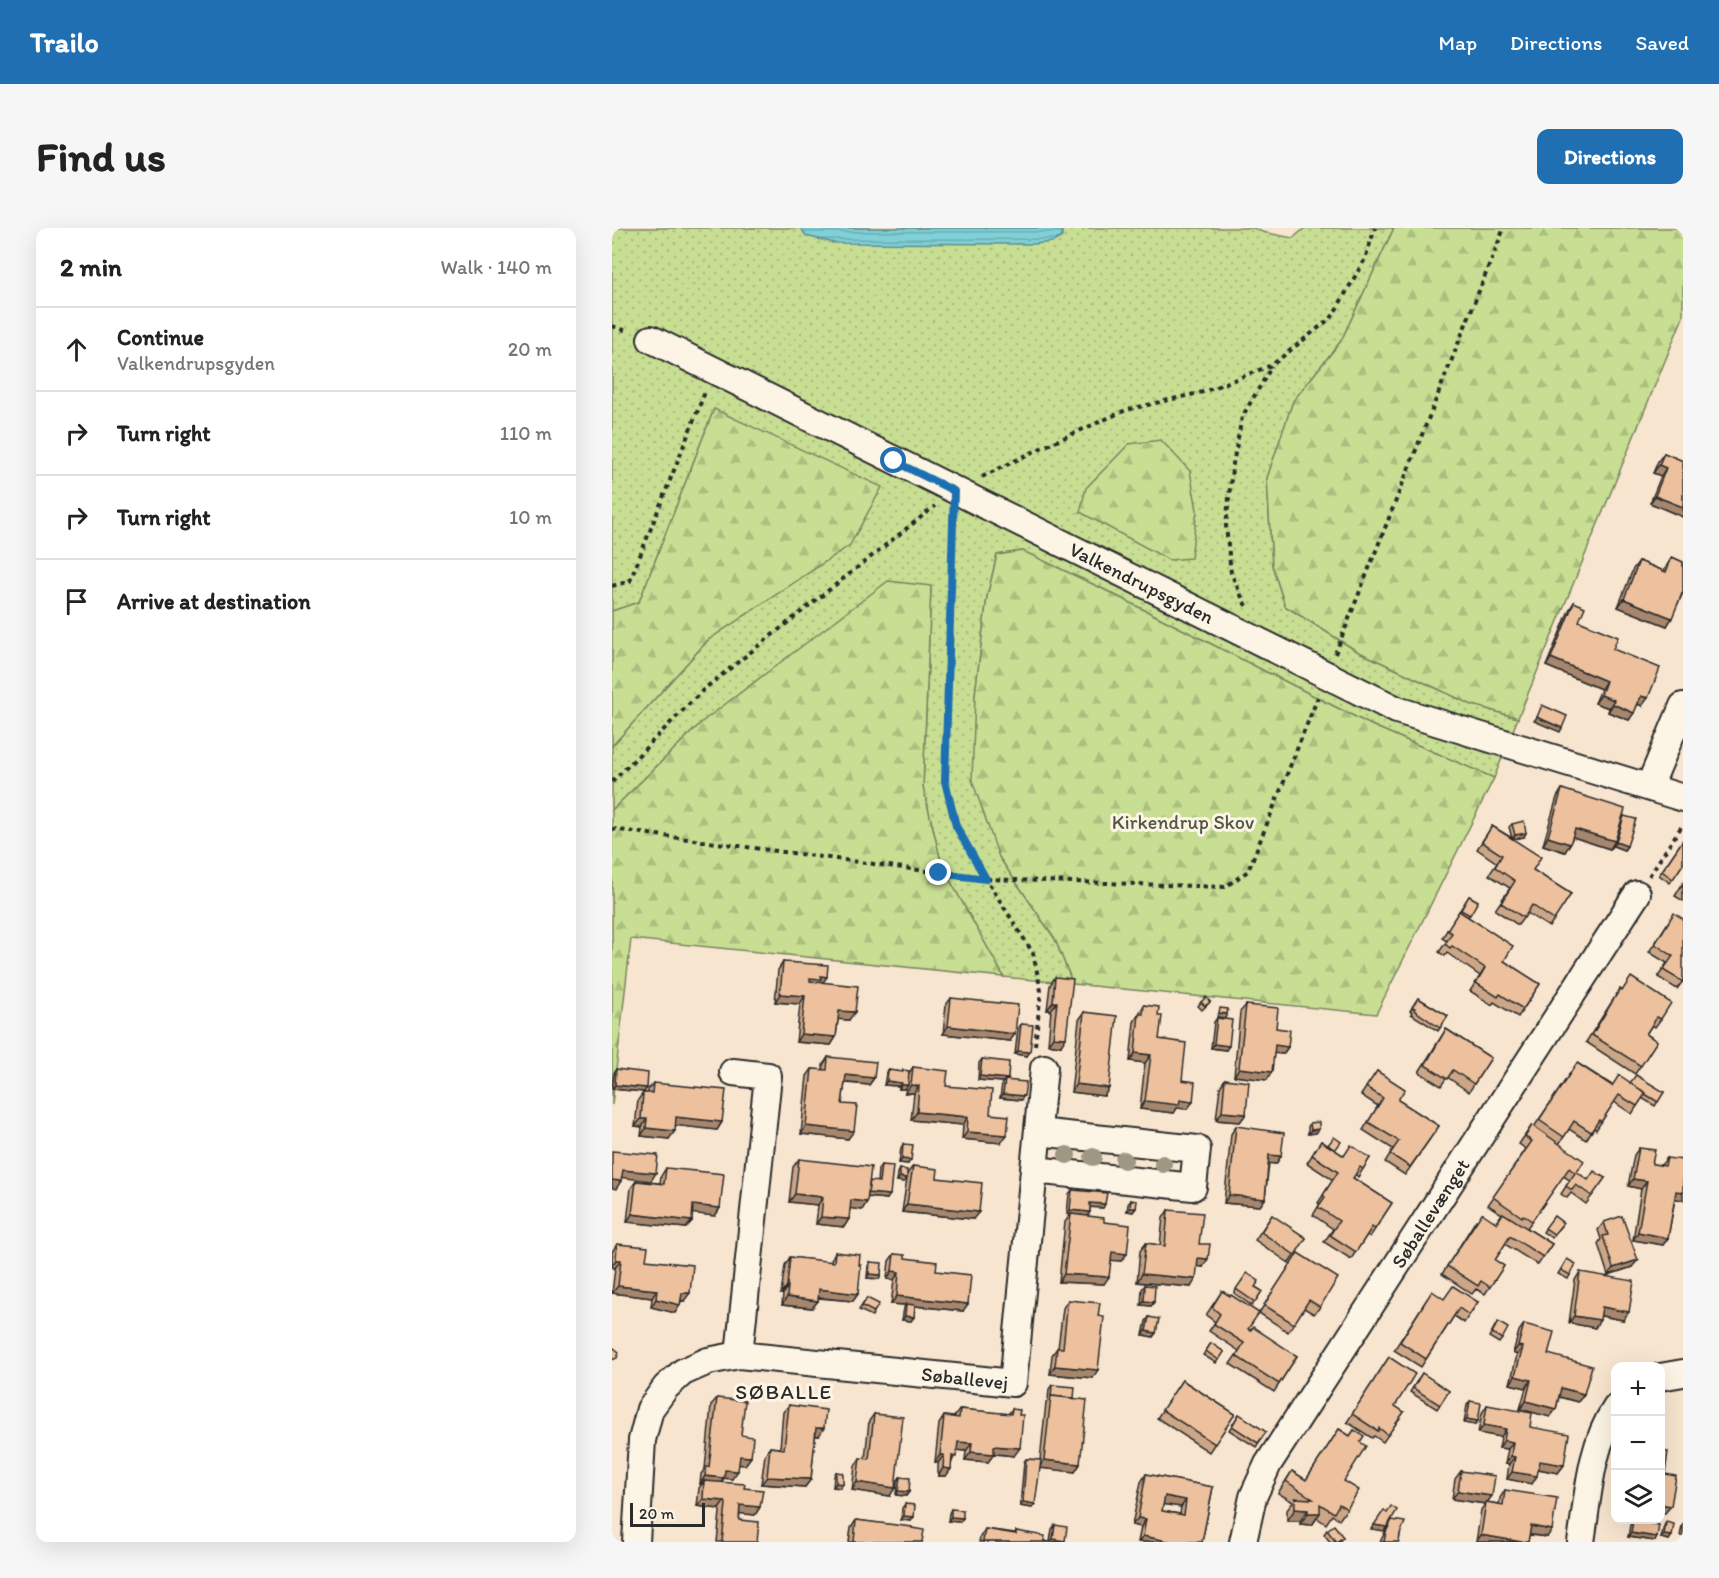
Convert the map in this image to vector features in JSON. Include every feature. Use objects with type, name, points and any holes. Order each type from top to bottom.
[{"type":"street","name":"Valkendrupsgyden","points":[[651,339],[713,372],[1397,710],[1683,798]]},
{"type":"street","points":[[1649,787],[1683,706]]},
{"type":"street","name":"Søballevænget","points":[[1243,1542],[1253,1497],[1268,1464],[1637,894]]},
{"type":"street","name":"Søballevej","points":[[636,1542],[642,1440],[650,1408],[666,1387],[683,1372],[708,1361],[739,1355],[1013,1383],[1044,1068]]},
{"type":"street","points":[[733,1072],[768,1076],[739,1355]]},
{"type":"street","points":[[1034,1170],[1193,1187],[1197,1149],[1038,1132]]},
{"type":"street","points":[[1665,1376],[1683,1373]]},
{"type":"street","points":[[1581,1542],[1593,1469],[1603,1430],[1611,1416]]},
{"type":"path","points":[[612,829],[986,879],[1225,887],[1248,871],[1504,228]]},
{"type":"path","points":[[1251,613],[1231,573],[1226,526],[1232,469],[1242,417],[1272,365]]},
{"type":"path","points":[[612,586],[630,581],[713,372]]},
{"type":"path","points":[[954,491],[945,781],[956,826],[986,879],[1033,953],[1041,991],[1032,1064],[1044,1068]]},
{"type":"path","points":[[1637,894],[1683,824]]},
{"type":"green space","points":[[612,228],[1254,228],[1262,232],[1293,238],[1305,228],[1394,228],[1341,341],[1293,401],[1267,478],[1272,565],[1285,606],[1357,651],[1470,704],[1518,718],[1494,778],[1371,725],[1101,588],[1022,551],[997,555],[987,597],[975,695],[999,857],[1055,939],[1073,984],[1004,977],[942,866],[923,787],[931,586],[703,721],[612,810],[612,746],[708,640],[850,545],[714,409],[639,602],[612,611]]},
{"type":"green space","points":[[1394,228],[1683,228],[1683,317],[1518,718],[1470,704],[1357,651],[1285,606],[1272,565],[1267,478],[1293,401],[1341,341]]},
{"type":"green space","points":[[714,409],[882,487],[850,545],[708,640],[612,746],[612,611],[639,602]]},
{"type":"green space","points":[[1161,440],[1190,471],[1197,510],[1191,558],[1169,560],[1080,512],[1086,488],[1129,444]]},
{"type":"green space","name":"Kirkendrup Skov","points":[[1023,551],[1371,725],[1494,778],[1376,1014],[1073,984],[1055,939],[999,857],[972,780],[975,695],[987,597],[997,555]]},
{"type":"green space","points":[[888,581],[931,586],[923,787],[942,866],[1004,977],[631,939],[612,1105],[612,810],[703,721]]},
{"type":"water","points":[[801,228],[1062,228],[1062,237],[1053,242],[1034,244],[834,243],[806,236]]},
{"type":"building","points":[[1664,453],[1683,461],[1683,507],[1655,496],[1666,468],[1659,465]]},
{"type":"building","points":[[1672,557],[1683,562],[1683,591],[1672,618],[1624,599],[1639,561],[1666,572]]},
{"type":"building","points":[[1574,602],[1585,607],[1579,621],[1618,637],[1613,649],[1660,668],[1648,698],[1641,696],[1634,713],[1613,704],[1614,700],[1601,695],[1606,681],[1551,658]]},
{"type":"building","points":[[1542,705],[1567,716],[1562,728],[1537,717]]},
{"type":"building","points":[[1562,789],[1625,809],[1615,841],[1575,829],[1570,844],[1548,837]]},
{"type":"building","points":[[1624,816],[1636,819],[1627,846],[1616,842]]},
{"type":"building","points":[[1524,821],[1526,833],[1515,835],[1512,824]]},
{"type":"building","points":[[1492,826],[1541,857],[1533,870],[1571,894],[1554,920],[1532,905],[1524,918],[1501,903],[1515,881],[1495,867],[1502,855],[1482,842]]},
{"type":"building","points":[[1683,840],[1683,864],[1673,879],[1662,871]]},
{"type":"building","points":[[1469,896],[1478,901],[1470,915],[1461,910]]},
{"type":"building","points":[[1459,911],[1513,946],[1504,961],[1540,984],[1523,1009],[1500,994],[1498,997],[1476,983],[1485,968],[1452,946],[1450,948],[1445,944],[1452,933],[1447,930]]},
{"type":"building","points":[[1674,913],[1683,919],[1683,982],[1663,970],[1673,956],[1655,944]]},
{"type":"building","points":[[783,962],[828,965],[827,977],[810,978],[810,981],[858,986],[855,1012],[839,1011],[836,1037],[801,1034],[805,996],[780,994]]},
{"type":"building","points":[[1055,977],[1073,979],[1066,1038],[1053,1037],[1057,1002],[1053,1002]]},
{"type":"building","points":[[1631,977],[1671,1003],[1661,1019],[1657,1017],[1646,1034],[1657,1041],[1641,1066],[1592,1035],[1620,989],[1622,991]]},
{"type":"building","points":[[1206,997],[1210,1002],[1205,1006],[1201,1002]]},
{"type":"building","points":[[951,998],[1018,1005],[1015,1034],[948,1026]]},
{"type":"building","points":[[1418,998],[1448,1016],[1440,1028],[1414,1010],[1415,1008],[1412,1007]]},
{"type":"building","points":[[1144,1005],[1159,1007],[1158,1016],[1162,1016],[1159,1039],[1186,1043],[1182,1080],[1195,1082],[1193,1102],[1180,1100],[1179,1105],[1145,1101],[1151,1055],[1135,1053],[1139,1014],[1143,1014]]},
{"type":"building","points":[[1246,1005],[1278,1008],[1276,1028],[1290,1030],[1288,1047],[1275,1045],[1272,1072],[1239,1068]]},
{"type":"building","points":[[1220,1008],[1228,1009],[1227,1014],[1219,1013]]},
{"type":"building","points":[[1084,1012],[1117,1016],[1109,1088],[1076,1084]]},
{"type":"building","points":[[1217,1018],[1232,1020],[1229,1046],[1214,1044]]},
{"type":"building","points":[[1021,1024],[1033,1025],[1030,1052],[1018,1051]]},
{"type":"building","points":[[1446,1029],[1491,1058],[1474,1084],[1453,1070],[1447,1079],[1425,1065]]},
{"type":"building","points":[[828,1057],[876,1062],[874,1078],[846,1075],[842,1104],[857,1105],[854,1131],[806,1126],[812,1069],[827,1070]]},
{"type":"building","points":[[982,1059],[1009,1062],[1008,1079],[980,1076]]},
{"type":"building","points":[[1577,1063],[1612,1086],[1619,1075],[1646,1093],[1637,1106],[1619,1095],[1601,1122],[1599,1120],[1591,1132],[1574,1121],[1564,1137],[1539,1120]]},
{"type":"building","points":[[913,1067],[948,1071],[946,1086],[992,1090],[990,1114],[1009,1116],[1007,1135],[967,1132],[968,1117],[917,1112],[919,1086],[911,1085]]},
{"type":"building","points":[[616,1069],[648,1073],[647,1088],[615,1085]]},
{"type":"building","points":[[888,1070],[909,1071],[908,1085],[887,1081]]},
{"type":"building","points":[[1377,1071],[1405,1089],[1398,1100],[1439,1126],[1410,1167],[1390,1154],[1399,1141],[1368,1122],[1383,1098],[1366,1087]]},
{"type":"building","points":[[1636,1075],[1664,1092],[1658,1102],[1630,1083]]},
{"type":"building","points":[[1225,1079],[1249,1082],[1246,1114],[1222,1112]]},
{"type":"building","points":[[1005,1080],[1026,1082],[1024,1096],[1003,1094]]},
{"type":"building","points":[[653,1083],[726,1090],[722,1122],[676,1117],[675,1131],[646,1128],[647,1119],[641,1119],[643,1093],[652,1093]]},
{"type":"building","points":[[1319,1122],[1319,1129],[1311,1130],[1310,1123]]},
{"type":"building","points":[[1532,1125],[1584,1161],[1577,1172],[1588,1180],[1594,1171],[1605,1178],[1592,1196],[1576,1185],[1572,1190],[1566,1186],[1575,1173],[1569,1168],[1532,1221],[1523,1215],[1522,1217],[1493,1197],[1532,1141],[1525,1137]]},
{"type":"building","points":[[1236,1126],[1284,1133],[1281,1156],[1269,1155],[1265,1199],[1229,1195]]},
{"type":"building","points":[[1334,1137],[1341,1142],[1335,1150],[1328,1145]]},
{"type":"building","points":[[1321,1141],[1344,1156],[1351,1145],[1370,1158],[1353,1178],[1392,1203],[1375,1229],[1372,1227],[1356,1252],[1330,1235],[1339,1221],[1318,1207],[1338,1172],[1312,1155]]},
{"type":"building","points":[[903,1144],[913,1145],[911,1160],[902,1159]]},
{"type":"building","points":[[1639,1148],[1655,1150],[1652,1164],[1665,1166],[1667,1158],[1683,1160],[1683,1192],[1676,1191],[1668,1238],[1638,1232],[1647,1181],[1633,1179]]},
{"type":"building","points":[[612,1151],[658,1155],[656,1173],[623,1170],[621,1181],[612,1180]]},
{"type":"building","points":[[799,1159],[871,1167],[867,1202],[851,1200],[849,1219],[821,1217],[823,1197],[795,1194]]},
{"type":"building","points":[[881,1165],[893,1166],[890,1195],[868,1193],[870,1181],[879,1182]]},
{"type":"building","points":[[913,1166],[938,1169],[937,1178],[982,1183],[979,1212],[907,1204]]},
{"type":"building","points":[[666,1168],[724,1174],[720,1208],[693,1205],[692,1221],[632,1214],[636,1181],[664,1184]]},
{"type":"building","points":[[900,1169],[907,1170],[907,1178],[900,1177]]},
{"type":"building","points":[[1072,1190],[1107,1193],[1105,1204],[1090,1203],[1090,1212],[1070,1210]]},
{"type":"building","points":[[1131,1200],[1137,1201],[1136,1208],[1130,1208]]},
{"type":"building","points":[[1168,1210],[1203,1213],[1199,1244],[1210,1244],[1208,1259],[1198,1258],[1196,1279],[1142,1274],[1146,1243],[1165,1246]]},
{"type":"building","points":[[1482,1213],[1497,1223],[1503,1213],[1552,1244],[1543,1257],[1510,1236],[1495,1260],[1504,1266],[1490,1287],[1481,1281],[1478,1286],[1447,1266]]},
{"type":"building","points":[[1071,1214],[1104,1218],[1104,1222],[1130,1225],[1127,1254],[1112,1252],[1109,1277],[1064,1274]]},
{"type":"building","points":[[1272,1215],[1306,1238],[1295,1255],[1261,1232]]},
{"type":"building","points":[[1554,1216],[1563,1223],[1554,1234],[1545,1228]]},
{"type":"building","points":[[1622,1216],[1638,1260],[1613,1268],[1603,1236],[1608,1235],[1604,1222]]},
{"type":"building","points":[[617,1244],[648,1247],[646,1260],[693,1265],[690,1293],[682,1293],[680,1305],[656,1299],[657,1290],[618,1286],[621,1260],[616,1260]]},
{"type":"building","points":[[835,1252],[860,1255],[858,1294],[819,1289],[818,1301],[787,1297],[790,1257],[834,1262]]},
{"type":"building","points":[[1298,1253],[1338,1278],[1320,1307],[1309,1300],[1294,1324],[1264,1305]]},
{"type":"building","points":[[894,1254],[905,1255],[905,1258],[937,1262],[936,1271],[971,1275],[968,1304],[897,1296],[899,1272],[892,1271]]},
{"type":"building","points":[[1567,1259],[1576,1264],[1570,1275],[1561,1270]]},
{"type":"building","points":[[870,1262],[882,1263],[881,1275],[869,1274]]},
{"type":"building","points":[[1580,1272],[1634,1281],[1629,1312],[1602,1307],[1600,1320],[1574,1316]]},
{"type":"building","points":[[1247,1273],[1259,1281],[1255,1287],[1262,1291],[1255,1302],[1236,1289]]},
{"type":"building","points":[[1145,1285],[1155,1286],[1154,1302],[1144,1301]]},
{"type":"building","points":[[1453,1286],[1478,1302],[1469,1315],[1459,1308],[1426,1359],[1400,1342],[1432,1291],[1444,1299]]},
{"type":"building","points":[[1222,1291],[1259,1313],[1248,1329],[1250,1331],[1253,1327],[1297,1356],[1279,1384],[1236,1356],[1244,1343],[1214,1324],[1220,1314],[1212,1307]]},
{"type":"building","points":[[867,1298],[879,1304],[874,1312],[862,1306]]},
{"type":"building","points":[[1068,1300],[1100,1303],[1098,1316],[1104,1317],[1098,1370],[1055,1366],[1057,1348],[1063,1348]]},
{"type":"building","points":[[906,1304],[915,1305],[914,1317],[905,1316]]},
{"type":"building","points":[[1149,1317],[1159,1319],[1156,1333],[1146,1331]]},
{"type":"building","points":[[1498,1322],[1508,1328],[1502,1339],[1492,1333]]},
{"type":"building","points":[[1524,1324],[1554,1332],[1548,1354],[1592,1366],[1584,1394],[1561,1388],[1556,1409],[1526,1401],[1531,1380],[1515,1376],[1523,1347],[1518,1346]]},
{"type":"building","points":[[1211,1343],[1224,1352],[1219,1360],[1206,1351]]},
{"type":"building","points":[[612,1349],[619,1352],[617,1358],[612,1360]]},
{"type":"building","points":[[1389,1357],[1415,1374],[1395,1406],[1404,1412],[1388,1435],[1352,1414]]},
{"type":"building","points":[[1422,1373],[1449,1391],[1440,1405],[1413,1388]]},
{"type":"building","points":[[1182,1380],[1235,1414],[1215,1444],[1162,1410]]},
{"type":"building","points":[[1052,1385],[1075,1387],[1074,1398],[1051,1396]]},
{"type":"building","points":[[1051,1396],[1087,1400],[1080,1464],[1044,1460]]},
{"type":"building","points":[[717,1398],[745,1401],[741,1435],[753,1437],[751,1457],[740,1456],[738,1471],[725,1470],[724,1478],[705,1476],[706,1467],[709,1467]]},
{"type":"building","points":[[1470,1401],[1481,1403],[1478,1421],[1467,1419]]},
{"type":"building","points":[[789,1405],[826,1410],[824,1428],[816,1428],[811,1479],[767,1477],[770,1447],[784,1449]]},
{"type":"building","points":[[1487,1405],[1532,1413],[1530,1427],[1569,1434],[1564,1465],[1540,1461],[1537,1476],[1512,1472],[1515,1457],[1511,1456],[1513,1442],[1504,1440],[1506,1429],[1484,1425]]},
{"type":"building","points":[[960,1409],[1011,1414],[1012,1409],[1020,1410],[1019,1415],[1023,1415],[1020,1448],[994,1446],[994,1454],[971,1452],[972,1443],[958,1442],[956,1457],[952,1456],[951,1469],[943,1468],[944,1455],[940,1455],[944,1416],[959,1418]]},
{"type":"building","points":[[874,1414],[903,1417],[895,1488],[857,1482],[860,1458],[869,1459]]},
{"type":"building","points":[[1239,1414],[1266,1432],[1258,1443],[1232,1426]]},
{"type":"building","points":[[1339,1429],[1350,1436],[1354,1430],[1364,1436],[1360,1442],[1366,1446],[1344,1481],[1359,1490],[1347,1509],[1339,1504],[1334,1513],[1320,1504],[1320,1513],[1308,1513],[1308,1510],[1295,1509],[1295,1498],[1313,1499],[1286,1481],[1292,1471],[1306,1480]]},
{"type":"building","points":[[1665,1452],[1668,1452],[1665,1474]]},
{"type":"building","points":[[1026,1459],[1041,1460],[1035,1504],[1023,1502]]},
{"type":"building","points":[[1461,1471],[1495,1476],[1492,1496],[1458,1491]]},
{"type":"building","points":[[836,1472],[843,1473],[843,1484],[836,1483]]},
{"type":"building","points":[[1146,1474],[1213,1487],[1202,1542],[1173,1542],[1143,1536],[1146,1519],[1138,1518]],"holes":[[[1165,1496],[1186,1500],[1184,1515],[1162,1511]]]},
{"type":"building","points":[[1665,1474],[1676,1476],[1671,1506],[1665,1505]]},
{"type":"building","points":[[900,1477],[910,1478],[909,1492],[898,1491]]},
{"type":"building","points":[[704,1481],[745,1484],[744,1488],[763,1490],[760,1507],[740,1505],[739,1520],[759,1522],[757,1542],[722,1542],[726,1504],[725,1501],[703,1499]]},
{"type":"building","points":[[1505,1490],[1557,1498],[1552,1530],[1531,1526],[1528,1542],[1481,1535],[1486,1502],[1503,1505]]},
{"type":"building","points":[[905,1504],[915,1505],[914,1517],[904,1516]]},
{"type":"building","points":[[1391,1506],[1397,1510],[1387,1527],[1374,1525],[1384,1510],[1387,1513]]},
{"type":"building","points":[[951,1509],[963,1510],[963,1518],[951,1517]]},
{"type":"building","points":[[856,1520],[924,1530],[922,1542],[854,1542]]},
{"type":"building","points":[[1392,1520],[1405,1522],[1399,1542],[1384,1542],[1386,1532]]},
{"type":"building","points":[[1666,1522],[1674,1524],[1672,1536],[1664,1535]]},
{"type":"building","points":[[1632,1524],[1659,1525],[1657,1537],[1631,1533]]},
{"type":"building","points":[[1055,1525],[1067,1527],[1065,1541],[1053,1539]]},
{"type":"building","points":[[1334,1525],[1343,1537],[1336,1542],[1327,1530]]},
{"type":"building","points":[[985,1529],[1045,1536],[1044,1541],[1049,1542],[983,1542]]},
{"type":"district","name":"SØBALLE","points":[[784,1391]]},
{"type":"route","points":[[894,461],[954,491],[945,781],[956,826],[986,879],[939,873]]}]
